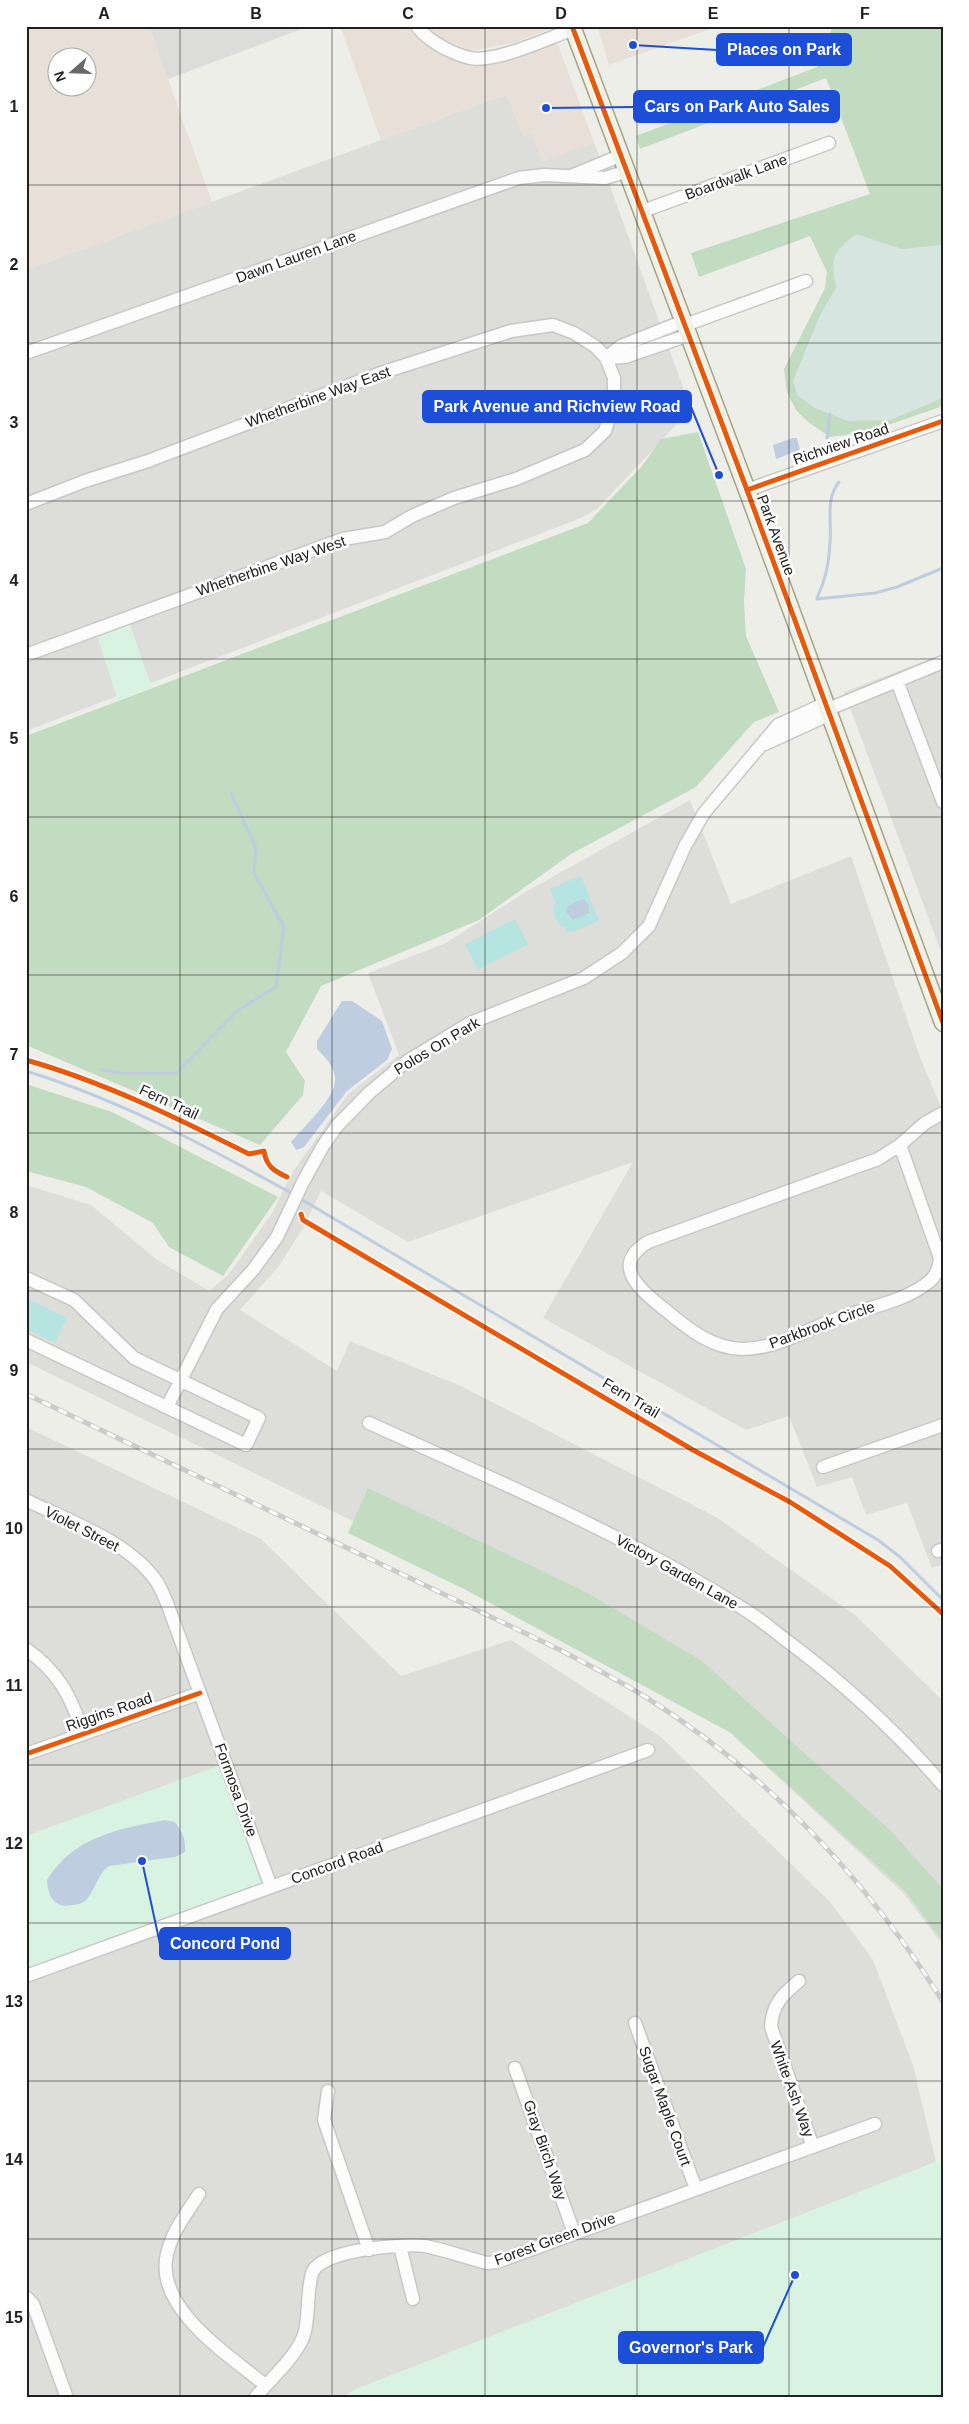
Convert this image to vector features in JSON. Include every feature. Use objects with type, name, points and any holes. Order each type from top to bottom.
[{"type":"main road","name":"Park Avenue","points":[[573,27],[747,490],[826,709],[943,1022]]},
{"type":"street","points":[[417,26],[430,40],[470,58],[497,56],[573,27]]},
{"type":"street","name":"Boardwalk Lane","points":[[643,211],[829,144]]},
{"type":"street","name":"Dawn Lauren Lane","points":[[568,177],[622,155]]},
{"type":"street","name":"Dawn Lauren Lane","points":[[26,354],[519,178],[544,175],[605,178],[628,171]]},
{"type":"street","points":[[606,358],[625,357],[686,327],[806,281]]},
{"type":"street","name":"Whetherbine Way East","points":[[26,504],[85,481],[148,461],[381,373],[511,331],[553,325],[574,333],[596,347],[606,358]]},
{"type":"street","name":"Whetherbine Way West","points":[[26,655],[343,539],[385,532],[412,516],[454,498],[516,479],[586,450],[605,431],[614,403],[614,378],[606,358]]},
{"type":"street","name":"Richview Road","points":[[747,490],[943,421]]},
{"type":"street","name":"Polos On Park","points":[[167,1407],[217,1309],[265,1255],[292,1208],[323,1146],[337,1126],[369,1093],[406,1062],[470,1023],[584,978],[622,953],[649,926],[689,840],[704,813],[761,746],[826,709],[943,662]]},
{"type":"street","points":[[898,681],[943,802]]},
{"type":"street","name":"Parkbrook Circle","points":[[900,1145],[940,1258],[939,1269],[932,1280],[896,1300],[818,1325],[787,1340],[763,1347],[741,1349],[696,1336],[643,1293],[633,1279],[629,1266],[631,1259],[648,1242],[878,1159],[900,1145],[924,1123],[943,1113]]},
{"type":"street","points":[[26,1278],[74,1300],[134,1358],[259,1418],[246,1445],[26,1340]]},
{"type":"street","name":"Victory Garden Lane","points":[[369,1423],[548,1504],[671,1566],[744,1609],[824,1668],[917,1755],[943,1785]]},
{"type":"street","points":[[823,1467],[943,1425]]},
{"type":"street","name":"Violet Street","points":[[26,1500],[116,1544],[140,1563],[156,1582],[167,1603],[200,1693]]},
{"type":"street","points":[[26,1649],[42,1660],[62,1683],[84,1734]]},
{"type":"street","name":"Riggins Road","points":[[26,1754],[200,1693]]},
{"type":"street","name":"Formosa Drive","points":[[200,1693],[272,1887]]},
{"type":"street","name":"Concord Road","points":[[26,1976],[648,1750]]},
{"type":"street","name":"White Ash Way","points":[[799,1981],[777,2002],[772,2014],[771,2028],[813,2147]]},
{"type":"street","name":"Sugar Maple Court","points":[[635,2023],[696,2189]]},
{"type":"street","name":"Gray Birch Way","points":[[516,2068],[574,2233]]},
{"type":"street","points":[[328,2091],[324,2120],[368,2250]]},
{"type":"street","name":"Forest Green Drive","points":[[254,2398],[291,2355],[304,2334],[309,2313],[310,2281],[314,2270],[322,2262],[333,2257],[400,2246],[423,2246],[487,2263],[510,2259],[574,2233],[875,2124]]},
{"type":"street","points":[[199,2194],[171,2240],[167,2255],[167,2282],[180,2309],[192,2322],[265,2385]]},
{"type":"street","points":[[400,2246],[413,2298]]},
{"type":"street","points":[[26,2297],[33,2304],[67,2398]]},
{"type":"shaded area","points":[[26,26],[149,26],[212,202],[26,270]]},
{"type":"shaded area","points":[[149,26],[310,26],[168,79]]},
{"type":"shaded area","points":[[340,26],[409,26],[415,36],[431,49],[452,59],[475,66],[553,44],[558,45],[594,142],[542,162],[532,133],[523,136],[507,94],[381,140]]},
{"type":"shaded area","points":[[428,26],[552,27],[513,43],[472,51],[438,37]]},
{"type":"shaded area","points":[[597,26],[719,26],[609,65]]},
{"type":"shaded area","points":[[507,94],[523,136],[532,133],[542,161],[594,142],[691,409],[597,509],[581,518],[26,731],[26,270]]},
{"type":"shaded area","points":[[856,234],[902,249],[943,245],[943,398],[890,420],[848,421],[815,408],[797,395],[793,381],[820,315],[836,288],[834,263],[837,252]]},
{"type":"shaded area","points":[[797,438],[800,450],[776,459],[773,445]]},
{"type":"shaded area","points":[[943,654],[943,957],[844,692]]},
{"type":"shaded area","points":[[690,800],[731,904],[851,856],[921,1060],[943,1112],[943,1564],[932,1568],[907,1503],[866,1515],[852,1477],[817,1487],[789,1416],[746,1430],[543,1318],[633,1162],[408,1242],[321,1191],[303,1228],[279,1266],[240,1310],[337,1371],[350,1341],[461,1386],[716,1517],[855,1615],[943,1701],[943,1945],[904,1894],[713,1717],[601,1642],[26,1362],[26,1185],[91,1205],[156,1259],[209,1291],[229,1274],[272,1213],[292,1173],[348,1094],[399,1055],[368,973],[446,943],[522,894]]},
{"type":"shaded area","points":[[581,876],[599,921],[568,933],[564,926],[561,927],[556,919],[554,905],[556,904],[550,889]]},
{"type":"shaded area","points":[[583,899],[589,905],[589,913],[573,920],[566,912],[567,906]]},
{"type":"shaded area","points":[[515,919],[528,944],[478,970],[465,945]]},
{"type":"shaded area","points":[[342,1001],[352,1001],[382,1021],[392,1049],[387,1060],[347,1091],[304,1147],[296,1150],[291,1142],[310,1122],[333,1089],[335,1082],[334,1072],[330,1064],[317,1049],[317,1041]]},
{"type":"shaded area","points":[[26,1298],[67,1318],[55,1343],[26,1329]]},
{"type":"shaded area","points":[[26,1427],[261,1539],[401,1676],[511,1640],[661,1737],[831,1903],[873,1960],[913,2065],[936,2162],[359,2388],[339,2398],[26,2398]]},
{"type":"shaded area","points":[[165,1820],[175,1822],[180,1829],[184,1839],[185,1852],[175,1857],[109,1866],[102,1873],[87,1899],[77,1904],[61,1905],[51,1896],[47,1880],[70,1853],[84,1844],[115,1831]]},
{"type":"green space","points":[[833,26],[943,26],[943,406],[868,432],[830,437],[808,422],[796,410],[787,392],[784,369],[825,288],[827,272],[810,236],[699,277],[691,253],[870,194],[826,78],[640,149],[636,136],[817,67]]},
{"type":"green space","points":[[698,432],[746,569],[744,602],[746,636],[779,712],[754,722],[696,787],[571,854],[479,920],[321,986],[286,1052],[305,1081],[303,1095],[260,1145],[26,1045],[26,736],[588,523],[642,466],[661,439]]},
{"type":"green space","points":[[128,619],[152,688],[118,701],[95,630]]},
{"type":"green space","points":[[26,1084],[112,1112],[278,1197],[223,1276],[169,1247],[153,1223],[86,1187],[26,1171]]},
{"type":"green space","points":[[368,1488],[586,1592],[702,1661],[891,1831],[943,1889],[943,1942],[906,1892],[731,1733],[466,1590],[348,1533]]},
{"type":"green space","points":[[223,1764],[268,1886],[26,1970],[26,1836]]},
{"type":"green space","points":[[943,2159],[943,2398],[339,2398],[359,2388]]},
{"type":"waterway","points":[[827,438],[830,414]]},
{"type":"waterway","points":[[817,598],[828,564],[830,510],[832,496],[839,482]]},
{"type":"waterway","points":[[817,599],[875,593],[897,587],[943,568]]},
{"type":"waterway","points":[[101,1070],[122,1073],[176,1073],[238,1010],[276,987],[284,927],[254,873],[256,848],[231,793]]},
{"type":"waterway","points":[[26,1071],[129,1110],[196,1142],[293,1194]]},
{"type":"waterway","points":[[299,1198],[878,1540],[900,1557],[943,1600]]},
{"type":"railway","points":[[26,1394],[558,1649],[644,1696],[689,1726],[732,1759],[811,1831],[881,1913],[913,1956],[943,2002]]},
{"type":"cycle path","points":[[572,26],[747,490],[943,1023]]},
{"type":"cycle path","points":[[747,490],[943,421]]},
{"type":"cycle path","name":"Fern Trail","points":[[26,1060],[112,1090],[167,1114],[249,1154],[264,1151],[271,1167],[287,1177]]},
{"type":"cycle path","name":"Fern Trail","points":[[301,1214],[303,1220],[693,1450],[790,1502],[890,1566],[943,1614]]},
{"type":"cycle path","points":[[26,1754],[200,1693]]},
{"type":"place","name":"Places on Park","points":[[633,45]]},
{"type":"place","name":"Cars on Park Auto Sales","points":[[546,108]]},
{"type":"place","name":"Park Avenue and Richview Road","points":[[719,475]]},
{"type":"place","name":"Concord Pond","points":[[142,1861]]},
{"type":"place","name":"Governor's Park","points":[[795,2275]]}]
